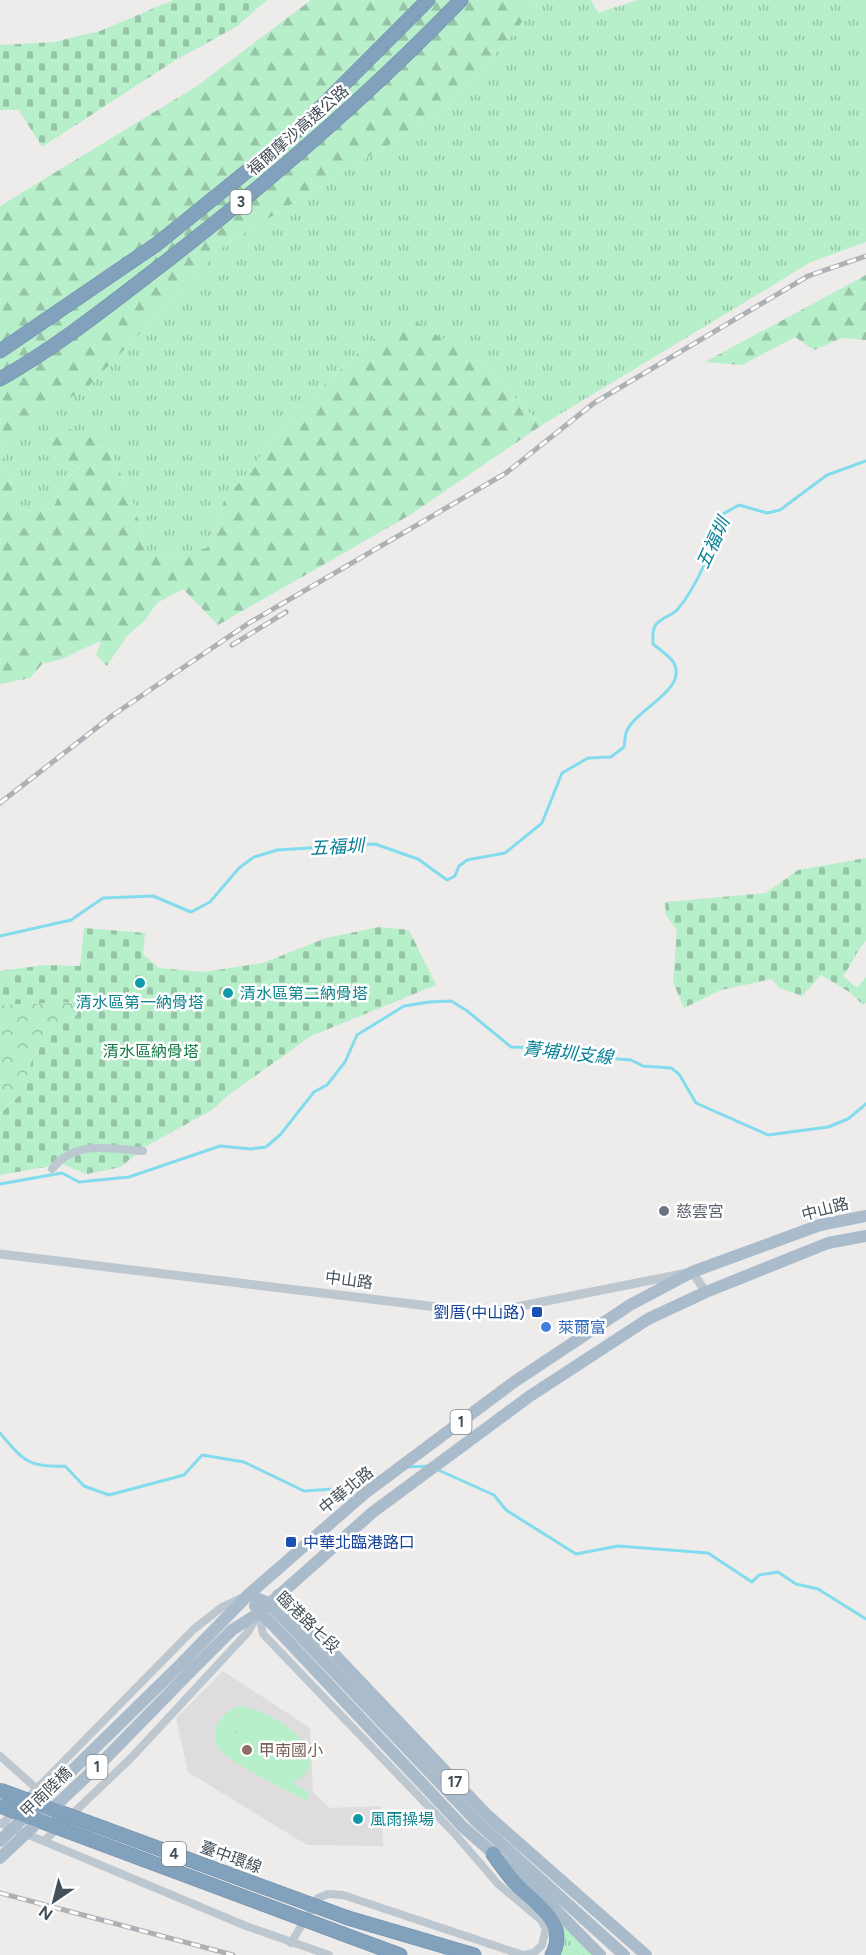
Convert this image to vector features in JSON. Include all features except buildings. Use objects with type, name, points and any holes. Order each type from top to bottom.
[{"type":"highway","name":"福爾摩沙高速公路","points":[[0,351],[157,244],[298,130],[428,0]]},
{"type":"highway","name":"福爾摩沙高速公路","points":[[0,379],[107,307],[219,220],[324,133],[461,0]]},
{"type":"highway","name":"臺中環線","points":[[0,1790],[348,1918],[446,1948]]},
{"type":"highway","name":"臺中環線","points":[[0,1806],[400,1955]]},
{"type":"highway","points":[[493,1854],[518,1886],[553,1920],[557,1944],[552,1955]]},
{"type":"highway","points":[[446,1948],[462,1955]]},
{"type":"highway","points":[[446,1948],[474,1955]]},
{"type":"main road","name":"中山路","points":[[692,1272],[820,1225],[866,1216]]},
{"type":"main road","name":"中山路","points":[[706,1292],[828,1243],[866,1236]]},
{"type":"main road","name":"中華北路","points":[[248,1595],[364,1494],[514,1382],[630,1305],[692,1272]]},
{"type":"main road","name":"中華北路","points":[[259,1612],[373,1512],[530,1396],[648,1319],[706,1292]]},
{"type":"main road","name":"臨港路七段","points":[[248,1595],[273,1599],[482,1818],[624,1955]]},
{"type":"main road","name":"臨港路七段","points":[[248,1595],[259,1612],[493,1854],[543,1897],[600,1955]]},
{"type":"main road","name":"1","points":[[186,1667],[248,1595]]},
{"type":"main road","name":"1","points":[[186,1667],[232,1630],[259,1612]]},
{"type":"main road","name":"甲南陸橋","points":[[0,1841],[186,1667]]},
{"type":"main road","name":"甲南陸橋","points":[[0,1858],[96,1767],[186,1667]]},
{"type":"main road","name":"臨港路七段","points":[[482,1818],[646,1955]]},
{"type":"street","points":[[52,1169],[60,1160],[82,1148],[143,1151]]},
{"type":"street","name":"中山路","points":[[0,1254],[477,1312],[506,1309],[692,1272]]},
{"type":"street","points":[[692,1272],[706,1292]]},
{"type":"street","name":"中華北路","points":[[1,1824],[194,1629],[222,1607],[248,1595]]},
{"type":"street","points":[[259,1612],[263,1634],[455,1834],[498,1884],[541,1920],[546,1929],[545,1940],[538,1950],[524,1955],[343,1894],[328,1894],[318,1898],[291,1944]]},
{"type":"street","name":"中華北路","points":[[44,1841],[131,1758],[248,1632],[259,1612]]},
{"type":"street","points":[[0,1756],[36,1788]]},
{"type":"street","points":[[1,1824],[291,1944],[329,1955]]},
{"type":"shaded area","name":"甲南國小","points":[[223,1671],[310,1728],[313,1792],[330,1808],[381,1806],[383,1846],[307,1845],[188,1772],[176,1718]]},
{"type":"green space","points":[[173,0],[267,0],[236,27],[174,61],[42,147],[19,110],[0,110],[0,45],[54,42],[100,31]]},
{"type":"green space","points":[[311,0],[536,0],[518,28],[449,107],[225,245],[88,387],[1,440],[9,479],[21,511],[53,509],[64,483],[80,467],[33,449],[34,432],[67,428],[107,444],[132,499],[148,552],[165,558],[207,548],[224,501],[299,409],[372,340],[414,321],[479,361],[542,425],[410,515],[218,625],[183,589],[157,603],[145,620],[126,637],[107,666],[96,655],[101,641],[65,657],[43,663],[30,678],[0,684],[0,206],[197,86]]},
{"type":"green space","points":[[536,0],[591,0],[598,13],[638,0],[866,0],[866,242],[811,262],[542,425],[479,361],[372,340],[299,409],[224,501],[207,548],[165,558],[148,552],[132,499],[107,444],[52,456],[80,466],[64,483],[53,509],[21,511],[9,479],[1,439],[88,387],[225,245],[449,107],[518,28]]},
{"type":"green space","points":[[866,275],[866,340],[842,338],[814,350],[795,337],[742,365],[705,362]]},
{"type":"green space","points":[[866,858],[866,941],[843,976],[857,988],[866,977],[866,1003],[863,1005],[851,993],[821,975],[802,996],[779,988],[772,979],[721,990],[684,1008],[673,982],[677,930],[666,915],[665,902],[766,893],[798,870]]},
{"type":"green space","name":"清水區納骨塔","points":[[379,927],[409,930],[436,985],[311,1036],[227,1096],[212,1110],[143,1148],[121,1167],[87,1174],[62,1164],[0,1175],[0,1114],[23,1092],[32,1059],[58,1021],[77,1015],[79,1002],[0,1005],[0,971],[45,965],[80,966],[84,928],[145,933],[143,954],[159,968],[204,972],[263,963],[326,938]]},
{"type":"green space","points":[[80,1002],[77,1015],[58,1021],[32,1059],[23,1092],[0,1114],[0,1005]]},
{"type":"green space","points":[[239,1706],[252,1708],[267,1715],[297,1735],[307,1747],[311,1760],[307,1772],[292,1783],[310,1793],[306,1801],[241,1765],[217,1747],[215,1733],[217,1726],[232,1709]],"holes":[[[239,1713],[248,1714],[229,1746],[225,1739],[226,1723]],[[296,1742],[300,1754],[298,1764],[290,1772],[278,1774]]]},
{"type":"green space","points":[[240,1713],[248,1714],[229,1747],[225,1740],[226,1723]]},
{"type":"green space","points":[[296,1741],[300,1754],[298,1764],[290,1771],[277,1774]]},
{"type":"green space","points":[[554,1914],[593,1955],[557,1955],[562,1940]]},
{"type":"waterway","name":"五福圳","points":[[0,936],[71,920],[103,898],[153,896],[191,912],[210,902],[239,868],[254,857],[277,850],[375,844],[418,859],[447,880],[455,876],[459,866],[467,860],[505,853],[542,823],[562,773],[588,758],[611,757],[624,747],[626,733],[631,725],[673,683],[676,673],[674,663],[653,644],[653,630],[660,621],[677,610],[692,589],[710,551],[723,514],[739,505],[767,513],[780,510],[827,475],[866,461]]},
{"type":"waterway","name":"菁埔圳支線","points":[[0,1184],[62,1173],[79,1182],[129,1177],[220,1146],[251,1149],[266,1147],[280,1135],[314,1092],[327,1085],[345,1062],[357,1035],[404,1006],[429,1002],[451,1001],[466,1010],[511,1047],[545,1048],[581,1056],[631,1060],[643,1066],[671,1068],[679,1074],[696,1103],[768,1135],[828,1127],[848,1119],[866,1104]]},
{"type":"waterway","points":[[0,1433],[21,1456],[34,1464],[65,1466],[84,1486],[109,1495],[184,1475],[202,1455],[244,1462],[304,1491],[363,1487]]},
{"type":"waterway","points":[[407,1467],[430,1466]]},
{"type":"waterway","points":[[436,1469],[494,1495],[506,1510],[576,1554],[618,1546],[708,1553],[752,1582],[759,1575],[778,1572],[796,1584],[818,1589],[866,1619]]},
{"type":"railway","points":[[0,803],[113,715],[249,623],[506,473],[594,403],[808,276],[866,256]]},
{"type":"railway","points":[[232,645],[286,612]]},
{"type":"railway","points":[[0,1893],[233,1955]]},
{"type":"place","name":"清水區第一納骨塔","points":[[140,983]]},
{"type":"place","name":"清水區第二納骨塔","points":[[228,993]]},
{"type":"place","name":"慈雲宮","points":[[664,1211]]},
{"type":"place","name":"劉厝(中山路)","points":[[537,1312]]},
{"type":"place","name":"萊爾富","points":[[546,1327]]},
{"type":"place","name":"中華北臨港路口","points":[[291,1542]]},
{"type":"place","name":"甲南國小","points":[[247,1750]]},
{"type":"place","name":"風雨操場","points":[[358,1819]]}]
